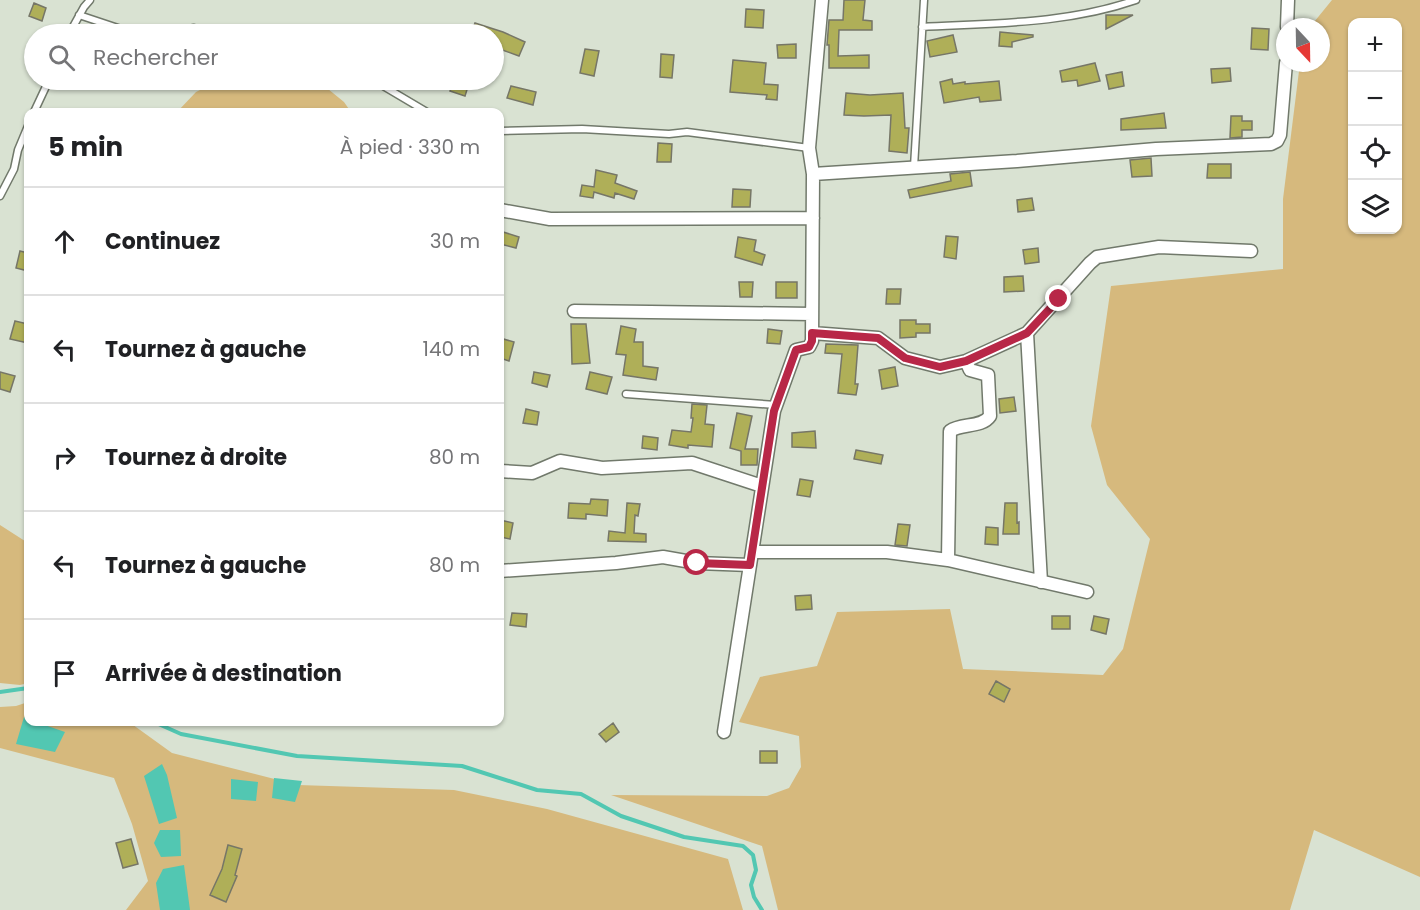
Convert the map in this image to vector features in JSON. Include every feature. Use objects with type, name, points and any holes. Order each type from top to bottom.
[{"type":"street","points":[[724,732],[776,405],[796,350],[809,347],[812,341],[813,174],[809,148],[822,0]]},
{"type":"street","points":[[1287,18],[1288,0]]},
{"type":"street","points":[[813,174],[1017,161],[1156,149],[1271,144],[1277,141],[1280,135],[1285,72]]},
{"type":"street","points":[[504,211],[550,219],[813,218]]},
{"type":"street","points":[[812,333],[878,338],[905,358],[940,367],[966,361],[1027,333],[1097,257],[1159,247],[1251,251]]},
{"type":"street","points":[[574,311],[812,314]]},
{"type":"street","points":[[1027,333],[1041,582]]},
{"type":"street","points":[[948,560],[950,431],[985,422],[990,416],[988,375],[970,370],[966,361]]},
{"type":"street","points":[[504,471],[532,473],[560,461],[602,468],[692,463],[762,486]]},
{"type":"street","points":[[752,552],[867,551],[948,560],[1087,592]]},
{"type":"street","points":[[504,571],[616,563],[663,557],[697,563],[750,565]]},
{"type":"lane","points":[[74,24],[90,0]]},
{"type":"lane","points":[[914,167],[924,0]]},
{"type":"lane","points":[[922,27],[1033,21],[1113,8],[1136,0]]},
{"type":"lane","points":[[79,15],[106,24]]},
{"type":"lane","points":[[36,108],[44,90]]},
{"type":"lane","points":[[389,90],[420,108]]},
{"type":"lane","points":[[504,131],[582,129],[669,135],[687,132],[809,148]]},
{"type":"lane","points":[[0,196],[14,169],[24,136]]},
{"type":"lane","points":[[626,394],[776,405]]},
{"type":"shaded area","points":[[1332,0],[1420,0],[1420,877],[1314,830],[1290,910],[778,910],[762,846],[611,795],[767,796],[789,788],[801,767],[799,736],[739,722],[760,677],[817,666],[837,612],[950,609],[963,669],[1103,675],[1123,649],[1150,539],[1107,485],[1091,426],[1111,286],[1283,269],[1283,199],[1299,72],[1330,72],[1330,18],[1317,18]]},
{"type":"shaded area","points":[[200,90],[329,90],[348,108],[181,108]]},
{"type":"shaded area","points":[[0,525],[24,540],[24,684],[0,683]]},
{"type":"shaded area","points":[[24,703],[24,726],[135,726],[172,753],[298,785],[454,790],[547,809],[728,859],[743,910],[126,910],[148,881],[132,824],[114,778],[0,748],[0,707]]},
{"type":"water","points":[[24,717],[24,726],[48,726],[65,732],[55,752],[16,744]]},
{"type":"water","points":[[162,764],[167,775],[177,818],[159,824],[144,776]]},
{"type":"water","points":[[274,778],[302,781],[295,802],[272,798]]},
{"type":"water","points":[[231,779],[258,782],[256,801],[231,799]]},
{"type":"water","points":[[160,830],[180,830],[181,856],[161,857],[154,843]]},
{"type":"water","points":[[184,865],[190,910],[160,910],[156,883],[163,869]]},
{"type":"building","points":[[844,0],[865,0],[863,20],[872,21],[872,30],[839,30],[838,56],[869,55],[869,68],[829,68],[829,45],[827,45],[829,20],[843,20]]},
{"type":"building","points":[[34,3],[46,8],[42,21],[29,16]]},
{"type":"building","points":[[746,9],[764,10],[763,28],[745,27]]},
{"type":"building","points":[[1106,15],[1133,15],[1106,29]]},
{"type":"building","points":[[1252,28],[1269,29],[1268,50],[1251,49]]},
{"type":"building","points":[[504,32],[525,42],[519,56],[504,51]]},
{"type":"building","points":[[1000,32],[1033,35],[1033,37],[1012,42],[1012,47],[999,46]]},
{"type":"building","points":[[953,35],[957,52],[930,57],[927,41]]},
{"type":"building","points":[[796,44],[796,58],[778,58],[777,45]]},
{"type":"building","points":[[585,49],[599,51],[594,76],[580,73]]},
{"type":"building","points":[[661,54],[674,55],[672,78],[660,77]]},
{"type":"building","points":[[733,60],[766,63],[764,84],[778,85],[777,100],[766,99],[767,95],[730,92]]},
{"type":"building","points":[[1095,63],[1100,81],[1078,86],[1077,80],[1062,82],[1060,71]]},
{"type":"building","points":[[1230,68],[1231,81],[1212,83],[1211,69]]},
{"type":"building","points":[[1122,72],[1124,86],[1109,89],[1106,75]]},
{"type":"building","points":[[952,79],[953,84],[999,81],[1001,100],[980,102],[979,97],[944,103],[940,82]]},
{"type":"building","points":[[511,86],[536,92],[533,105],[507,98]]},
{"type":"building","points":[[450,90],[467,90],[465,96]]},
{"type":"building","points":[[846,93],[870,95],[903,93],[905,128],[909,128],[907,153],[889,151],[891,115],[844,115]]},
{"type":"building","points":[[1164,113],[1166,128],[1121,130],[1121,119]]},
{"type":"building","points":[[1231,116],[1242,116],[1242,121],[1252,121],[1252,130],[1242,130],[1242,137],[1230,138]]},
{"type":"building","points":[[658,143],[672,144],[671,162],[657,162]]},
{"type":"building","points":[[1151,158],[1152,176],[1132,177],[1130,160]]},
{"type":"building","points":[[1208,164],[1231,164],[1231,178],[1207,178]]},
{"type":"building","points":[[596,170],[617,175],[615,183],[637,191],[634,199],[615,193],[614,198],[594,192],[593,198],[580,196],[582,185],[594,187]]},
{"type":"building","points":[[970,172],[972,186],[910,198],[908,190],[951,181],[950,174]]},
{"type":"building","points":[[733,189],[751,190],[750,207],[732,207]]},
{"type":"building","points":[[1032,198],[1034,210],[1018,212],[1017,200]]},
{"type":"building","points":[[504,232],[519,237],[516,248],[504,245]]},
{"type":"building","points":[[946,236],[958,237],[956,259],[944,257]]},
{"type":"building","points":[[738,237],[756,240],[754,251],[765,255],[762,265],[735,257]]},
{"type":"building","points":[[1038,248],[1039,262],[1025,264],[1023,250]]},
{"type":"building","points":[[20,251],[24,252],[24,270],[16,268]]},
{"type":"building","points":[[1023,276],[1024,291],[1004,292],[1004,277]]},
{"type":"building","points":[[739,282],[753,282],[752,297],[740,297]]},
{"type":"building","points":[[776,282],[797,282],[797,298],[776,298]]},
{"type":"building","points":[[887,289],[901,289],[900,304],[886,304]]},
{"type":"building","points":[[900,320],[916,320],[916,324],[930,324],[930,333],[916,333],[916,337],[900,338]]},
{"type":"building","points":[[15,321],[24,323],[24,342],[10,339]]},
{"type":"building","points":[[571,324],[586,324],[590,363],[572,364]]},
{"type":"building","points":[[621,326],[636,329],[634,342],[643,342],[643,366],[658,368],[656,380],[623,375],[626,355],[616,354]]},
{"type":"building","points":[[768,329],[782,331],[780,344],[767,343]]},
{"type":"building","points":[[504,339],[514,342],[509,361],[504,359]]},
{"type":"building","points":[[826,344],[858,345],[856,395],[838,393],[842,354],[825,353]]},
{"type":"building","points":[[895,367],[898,386],[882,389],[879,370]]},
{"type":"building","points":[[0,372],[15,376],[10,392],[0,389]]},
{"type":"building","points":[[534,372],[550,375],[547,387],[532,383]]},
{"type":"building","points":[[590,372],[612,377],[607,394],[586,389]]},
{"type":"building","points":[[1014,397],[1016,411],[1000,413],[999,399]]},
{"type":"building","points":[[692,404],[707,405],[705,424],[714,425],[712,447],[688,445],[688,448],[669,445],[672,430],[691,432]]},
{"type":"building","points":[[526,409],[539,412],[537,425],[523,423]]},
{"type":"building","points":[[737,413],[752,416],[745,449],[758,449],[757,465],[741,465],[741,451],[730,448]]},
{"type":"building","points":[[815,431],[816,448],[792,447],[792,433]]},
{"type":"building","points":[[643,436],[658,438],[657,450],[642,448]]},
{"type":"building","points":[[856,450],[883,455],[881,464],[854,459]]},
{"type":"building","points":[[800,479],[813,481],[810,497],[797,495]]},
{"type":"building","points":[[591,499],[608,500],[607,516],[586,514],[586,519],[568,518],[569,503],[590,504]]},
{"type":"building","points":[[627,503],[640,504],[638,516],[635,515],[634,533],[646,534],[646,542],[608,541],[609,531],[625,533]]},
{"type":"building","points":[[1005,503],[1017,503],[1019,534],[1003,534]]},
{"type":"building","points":[[504,521],[513,523],[510,539],[504,538]]},
{"type":"building","points":[[898,524],[910,525],[907,546],[895,545]]},
{"type":"building","points":[[986,527],[998,528],[998,545],[985,544]]},
{"type":"building","points":[[811,595],[812,609],[796,610],[795,596]]},
{"type":"building","points":[[512,613],[527,614],[526,627],[510,625]]},
{"type":"building","points":[[1052,616],[1070,616],[1070,629],[1052,629]]},
{"type":"building","points":[[1094,616],[1109,619],[1106,634],[1091,630]]},
{"type":"building","points":[[996,681],[1010,689],[1004,702],[989,694]]},
{"type":"building","points":[[613,723],[619,732],[606,742],[599,734]]},
{"type":"building","points":[[760,751],[777,751],[777,763],[760,763]]},
{"type":"building","points":[[131,839],[138,864],[123,868],[116,843]]},
{"type":"building","points":[[228,845],[242,849],[235,875],[237,876],[226,902],[210,895],[222,869]]},
{"type":"waterway","points":[[0,692],[24,689]]},
{"type":"waterway","points":[[163,726],[181,734],[297,756],[462,766],[537,790],[581,794],[621,816],[684,837],[743,846],[753,855],[756,870],[751,885],[754,897],[762,910]]},
{"type":"route","points":[[697,563],[750,565],[774,411],[796,350],[809,347],[812,333],[878,338],[902,357],[940,367],[966,361],[1027,333],[1059,299]]}]
